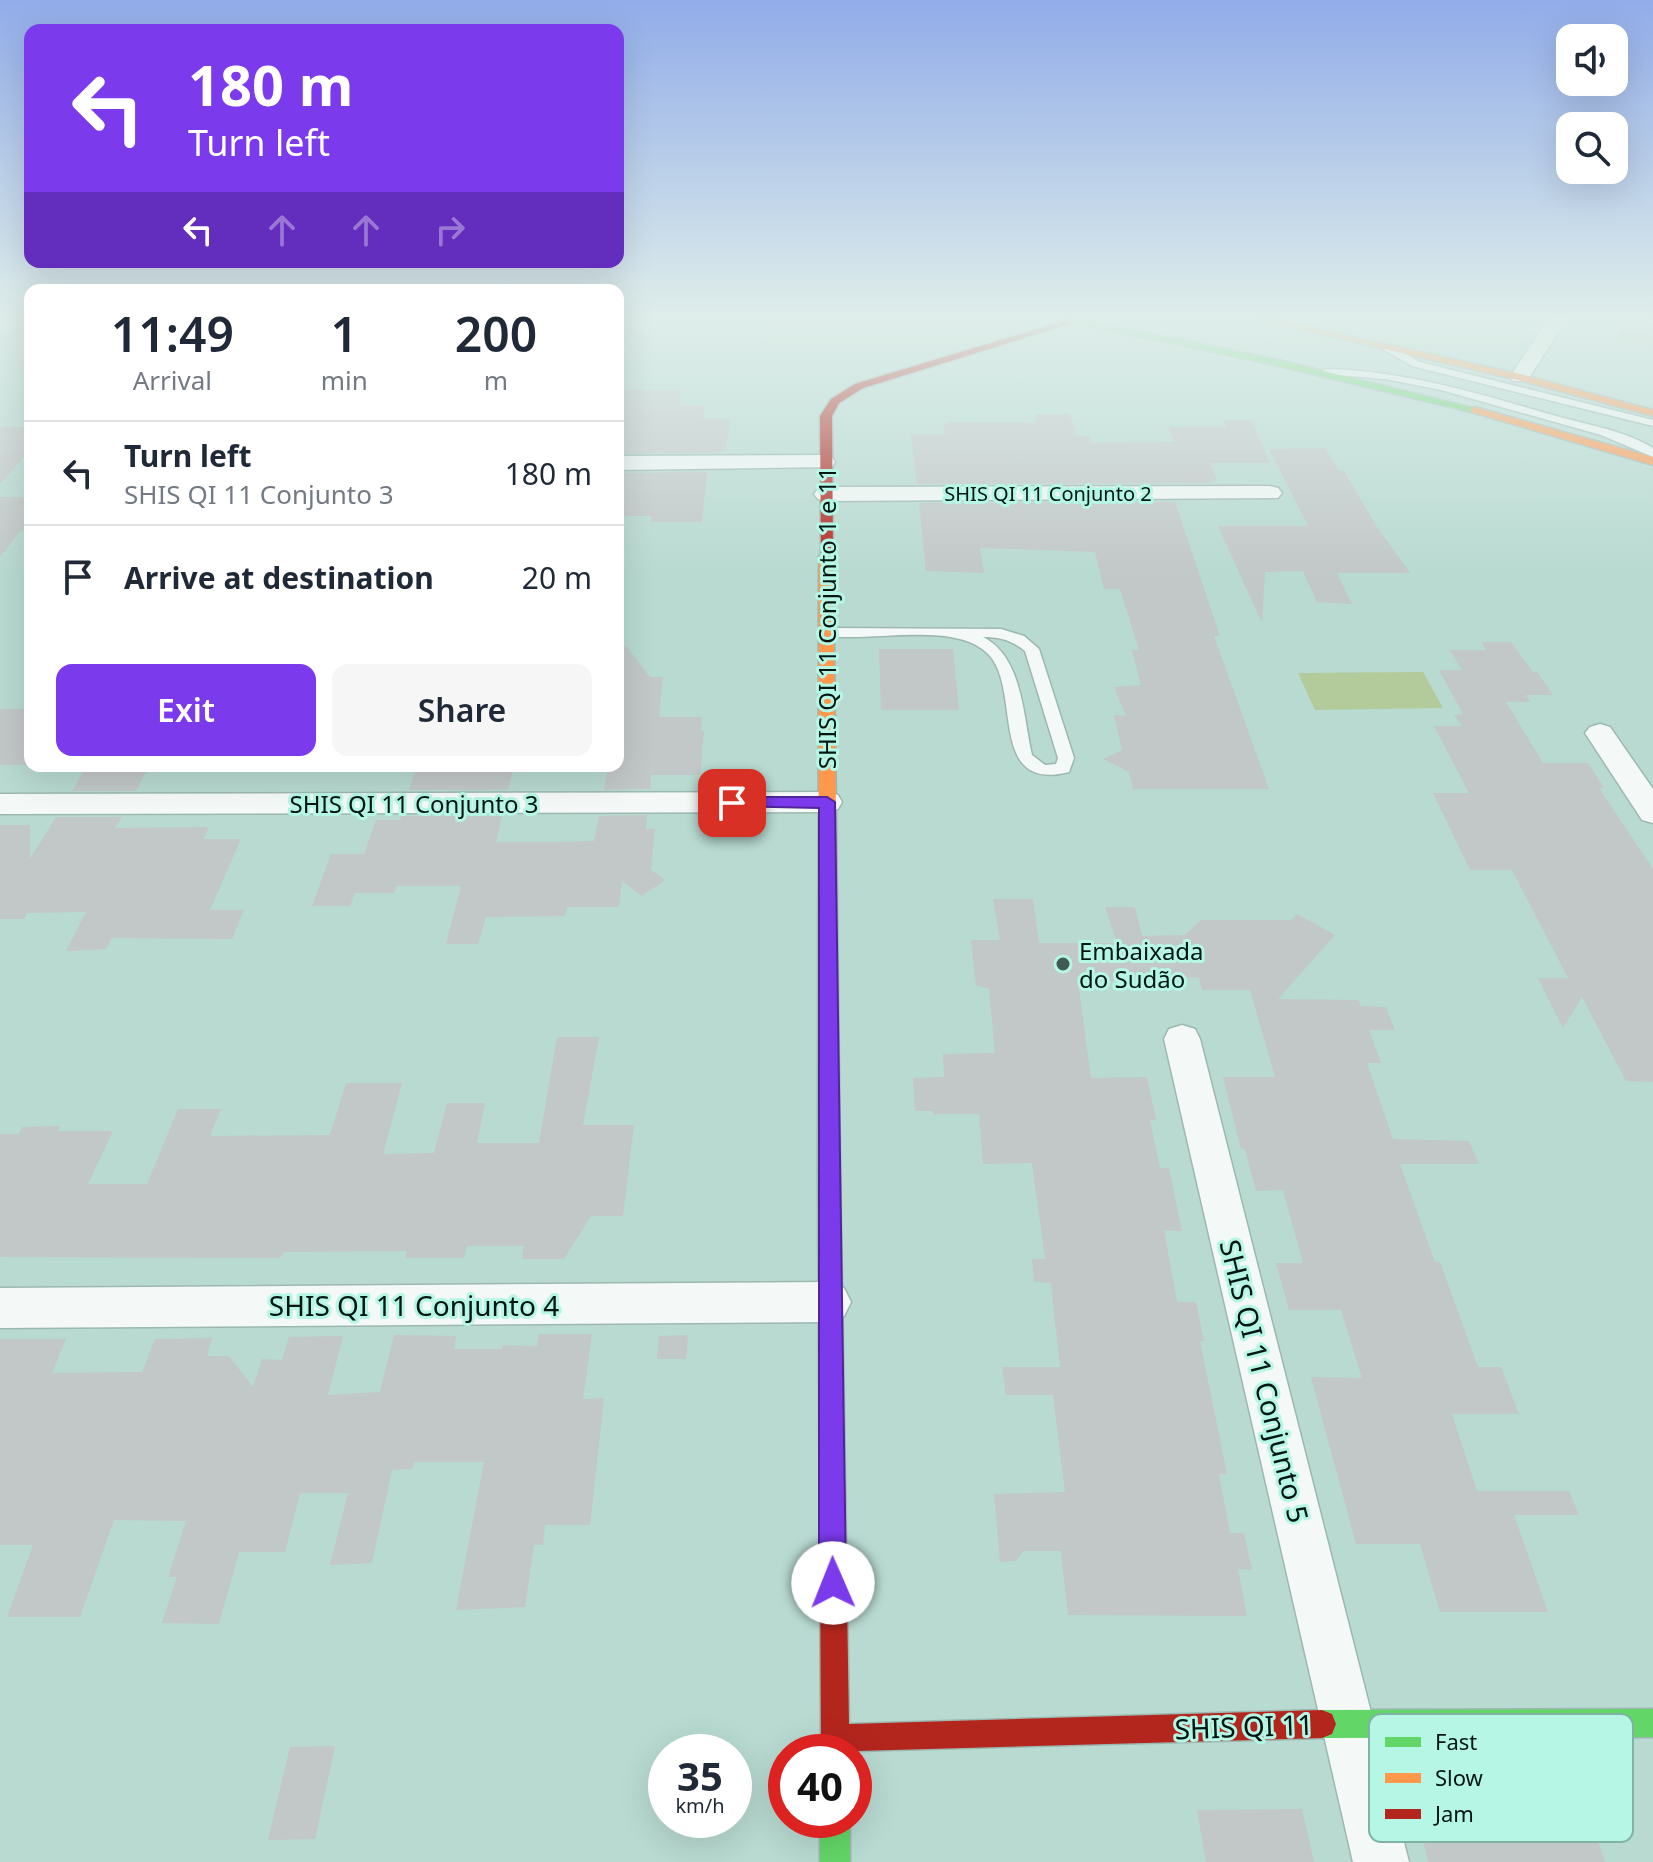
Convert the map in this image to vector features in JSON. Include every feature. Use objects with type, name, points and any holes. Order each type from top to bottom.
[{"type":"street","name":"SHIS QI 11 Conjunto 1 e 11","points":[[832,404],[826,416],[824,462],[835,1734]]},
{"type":"street","points":[[1458,404],[1653,461]]},
{"type":"street","points":[[1619,404],[1653,413]]},
{"type":"street","points":[[624,463],[824,462]]},
{"type":"street","name":"SHIS QI 11 Conjunto 2","points":[[826,494],[1270,493]]},
{"type":"street","points":[[1600,733],[1653,813]]},
{"type":"street","name":"SHIS QI 11 Conjunto 3","points":[[0,804],[827,802]]},
{"type":"street","name":"SHIS QI 11 Conjunto 5","points":[[1182,1039],[1369,1811]]},
{"type":"street","name":"SHIS QI 11 Conjunto 4","points":[[0,1308],[829,1302]]},
{"type":"street","name":"SHIS QI 11","points":[[872,1743],[1369,1723]]},
{"type":"street","points":[[835,1838],[835,1862]]},
{"type":"street","name":"SHIS QI 11 Conjunto 5","points":[[1376,1842],[1381,1862]]},
{"type":"lane","points":[[1499,404],[1598,431],[1643,446],[1653,453]]},
{"type":"lane","points":[[1577,404],[1653,423]]},
{"type":"lane","points":[[1598,431],[1614,413]]},
{"type":"lane","points":[[827,632],[1001,633],[1019,639],[1032,649],[1063,745],[1066,758],[1063,768],[1052,771],[1034,768],[1024,757],[1000,656],[981,640],[956,633]]},
{"type":"green space","points":[[1423,672],[1443,708],[1315,710],[1298,673]]},
{"type":"building","points":[[624,404],[705,405],[703,419],[730,419],[726,449],[719,453],[624,453]]},
{"type":"building","points":[[1035,414],[1070,414],[1076,436],[1090,436],[1092,443],[1174,442],[1168,427],[1227,427],[1224,420],[1251,420],[1270,463],[1210,463],[1217,480],[1210,483],[917,484],[911,435],[945,435],[944,424],[951,422],[1037,423]]},
{"type":"building","points":[[0,427],[24,427],[24,457],[0,484]]},
{"type":"building","points":[[1325,448],[1339,471],[1344,471],[1377,527],[1410,573],[1337,573],[1352,604],[1317,602],[1303,571],[1265,572],[1262,623],[1218,526],[1308,526],[1269,449]]},
{"type":"building","points":[[707,472],[702,522],[651,522],[652,516],[624,516],[624,473]]},
{"type":"building","points":[[0,497],[24,497],[24,531],[20,531],[0,557]]},
{"type":"building","points":[[1175,502],[1220,636],[1214,636],[1269,789],[1133,789],[1129,772],[1103,759],[1122,750],[1114,715],[1126,716],[1114,687],[1141,685],[1132,650],[1139,650],[1120,589],[1104,589],[1095,552],[980,548],[984,573],[926,571],[919,503]]},
{"type":"building","points":[[1481,642],[1511,642],[1533,672],[1537,672],[1553,695],[1526,695],[1530,702],[1506,702],[1543,763],[1588,763],[1604,788],[1599,788],[1653,869],[1653,1082],[1626,1081],[1582,997],[1563,1028],[1538,978],[1568,978],[1512,870],[1470,870],[1433,793],[1469,793],[1434,726],[1462,726],[1454,715],[1463,714],[1439,670],[1462,670],[1450,650],[1486,650]]},
{"type":"building","points":[[625,645],[650,677],[663,677],[659,717],[702,717],[701,731],[704,731],[700,775],[651,775],[650,789],[604,790],[607,772],[624,772]]},
{"type":"building","points":[[879,649],[953,649],[959,710],[881,710]]},
{"type":"building","points":[[0,709],[24,709],[24,765],[0,765]]},
{"type":"building","points":[[83,772],[146,772],[136,791],[72,791]]},
{"type":"building","points":[[415,772],[512,772],[508,790],[409,790]]},
{"type":"building","points":[[647,815],[646,829],[655,829],[651,870],[665,880],[642,896],[622,881],[619,907],[567,907],[565,916],[486,917],[478,944],[446,944],[461,886],[397,886],[394,893],[355,893],[350,906],[312,906],[331,854],[364,854],[376,820],[400,820],[401,816],[502,816],[496,842],[558,842],[594,841],[599,816]]},
{"type":"building","points":[[56,817],[122,817],[115,828],[209,827],[203,839],[241,839],[210,910],[244,910],[232,939],[112,938],[106,949],[66,951],[86,912],[27,913],[24,919],[0,919],[0,825],[30,825],[30,859]]},
{"type":"building","points":[[993,899],[1033,899],[1039,943],[1117,943],[1105,907],[1135,907],[1142,936],[1185,935],[1201,920],[1291,920],[1297,914],[1335,935],[1278,999],[1358,1000],[1361,1006],[1386,1007],[1395,1030],[1369,1030],[1381,1063],[1367,1063],[1393,1139],[1469,1141],[1479,1164],[1400,1164],[1435,1262],[1440,1262],[1478,1367],[1501,1367],[1519,1414],[1452,1414],[1477,1491],[1569,1491],[1579,1515],[1514,1515],[1548,1612],[1440,1612],[1420,1544],[1356,1544],[1311,1377],[1362,1378],[1341,1310],[1289,1310],[1276,1263],[1303,1263],[1283,1190],[1256,1191],[1245,1149],[1241,1149],[1223,1077],[1275,1077],[1250,990],[1202,990],[1199,977],[1078,982],[1091,1078],[1147,1077],[1156,1120],[1150,1120],[1160,1168],[1169,1168],[1182,1231],[1164,1230],[1177,1302],[1196,1302],[1204,1341],[1200,1341],[1227,1474],[1219,1474],[1230,1533],[1244,1533],[1252,1570],[1238,1569],[1247,1616],[1068,1615],[1061,1551],[1023,1551],[1016,1561],[1000,1562],[994,1494],[1065,1492],[1053,1395],[1006,1395],[1002,1367],[1060,1367],[1051,1283],[1034,1282],[1032,1259],[1045,1259],[1032,1163],[983,1164],[979,1114],[915,1111],[913,1078],[944,1077],[943,1054],[995,1053],[989,989],[976,985],[971,940],[1000,940]]},
{"type":"building","points":[[557,1037],[599,1037],[583,1125],[634,1125],[623,1216],[591,1216],[564,1259],[522,1259],[524,1246],[467,1246],[464,1258],[405,1258],[407,1251],[283,1252],[280,1258],[0,1257],[0,1134],[19,1134],[22,1127],[61,1126],[58,1131],[113,1131],[88,1184],[147,1184],[178,1109],[221,1109],[210,1136],[330,1135],[346,1083],[402,1083],[383,1154],[434,1153],[447,1103],[485,1103],[477,1143],[539,1143]]},
{"type":"building","points":[[539,1334],[592,1334],[583,1399],[604,1398],[590,1525],[545,1525],[543,1545],[534,1545],[525,1607],[456,1610],[484,1462],[414,1462],[412,1469],[392,1470],[372,1563],[330,1565],[348,1493],[300,1493],[285,1552],[239,1552],[219,1624],[162,1623],[177,1577],[168,1577],[186,1521],[114,1520],[80,1617],[7,1617],[33,1545],[0,1545],[0,1339],[66,1339],[52,1373],[142,1372],[155,1339],[212,1338],[207,1356],[229,1356],[253,1387],[262,1359],[282,1360],[289,1337],[343,1336],[328,1395],[380,1392],[394,1335],[456,1336],[454,1349],[502,1349],[503,1345],[537,1346]]},
{"type":"building","points":[[688,1335],[686,1359],[657,1359],[659,1336]]},
{"type":"building","points":[[335,1746],[315,1839],[268,1840],[290,1747]]},
{"type":"building","points":[[1302,1809],[1314,1862],[1206,1862],[1197,1810]]},
{"type":"building","points":[[1424,1842],[1598,1842],[1605,1862],[1428,1862]]},
{"type":"traffic: fast","points":[[1450,404],[1475,410]]},
{"type":"traffic: fast","points":[[1633,1723],[1653,1723]]},
{"type":"traffic: fast","points":[[1322,1724],[1369,1724]]},
{"type":"traffic: fast","points":[[835,1838],[835,1862]]},
{"type":"traffic: slow","points":[[1619,404],[1653,413]]},
{"type":"traffic: slow","points":[[1475,410],[1653,461]]},
{"type":"traffic: slow","points":[[826,556],[829,1169]]},
{"type":"traffic: jam","points":[[826,556],[826,416],[833,404]]},
{"type":"traffic: jam","points":[[829,1169],[835,1734]]},
{"type":"traffic: jam","points":[[872,1738],[1322,1724]]},
{"type":"place","name":"Embaixada do Sudão","points":[[1063,964]]},
{"type":"route","points":[[732,803],[827,802],[833,1583]]}]
